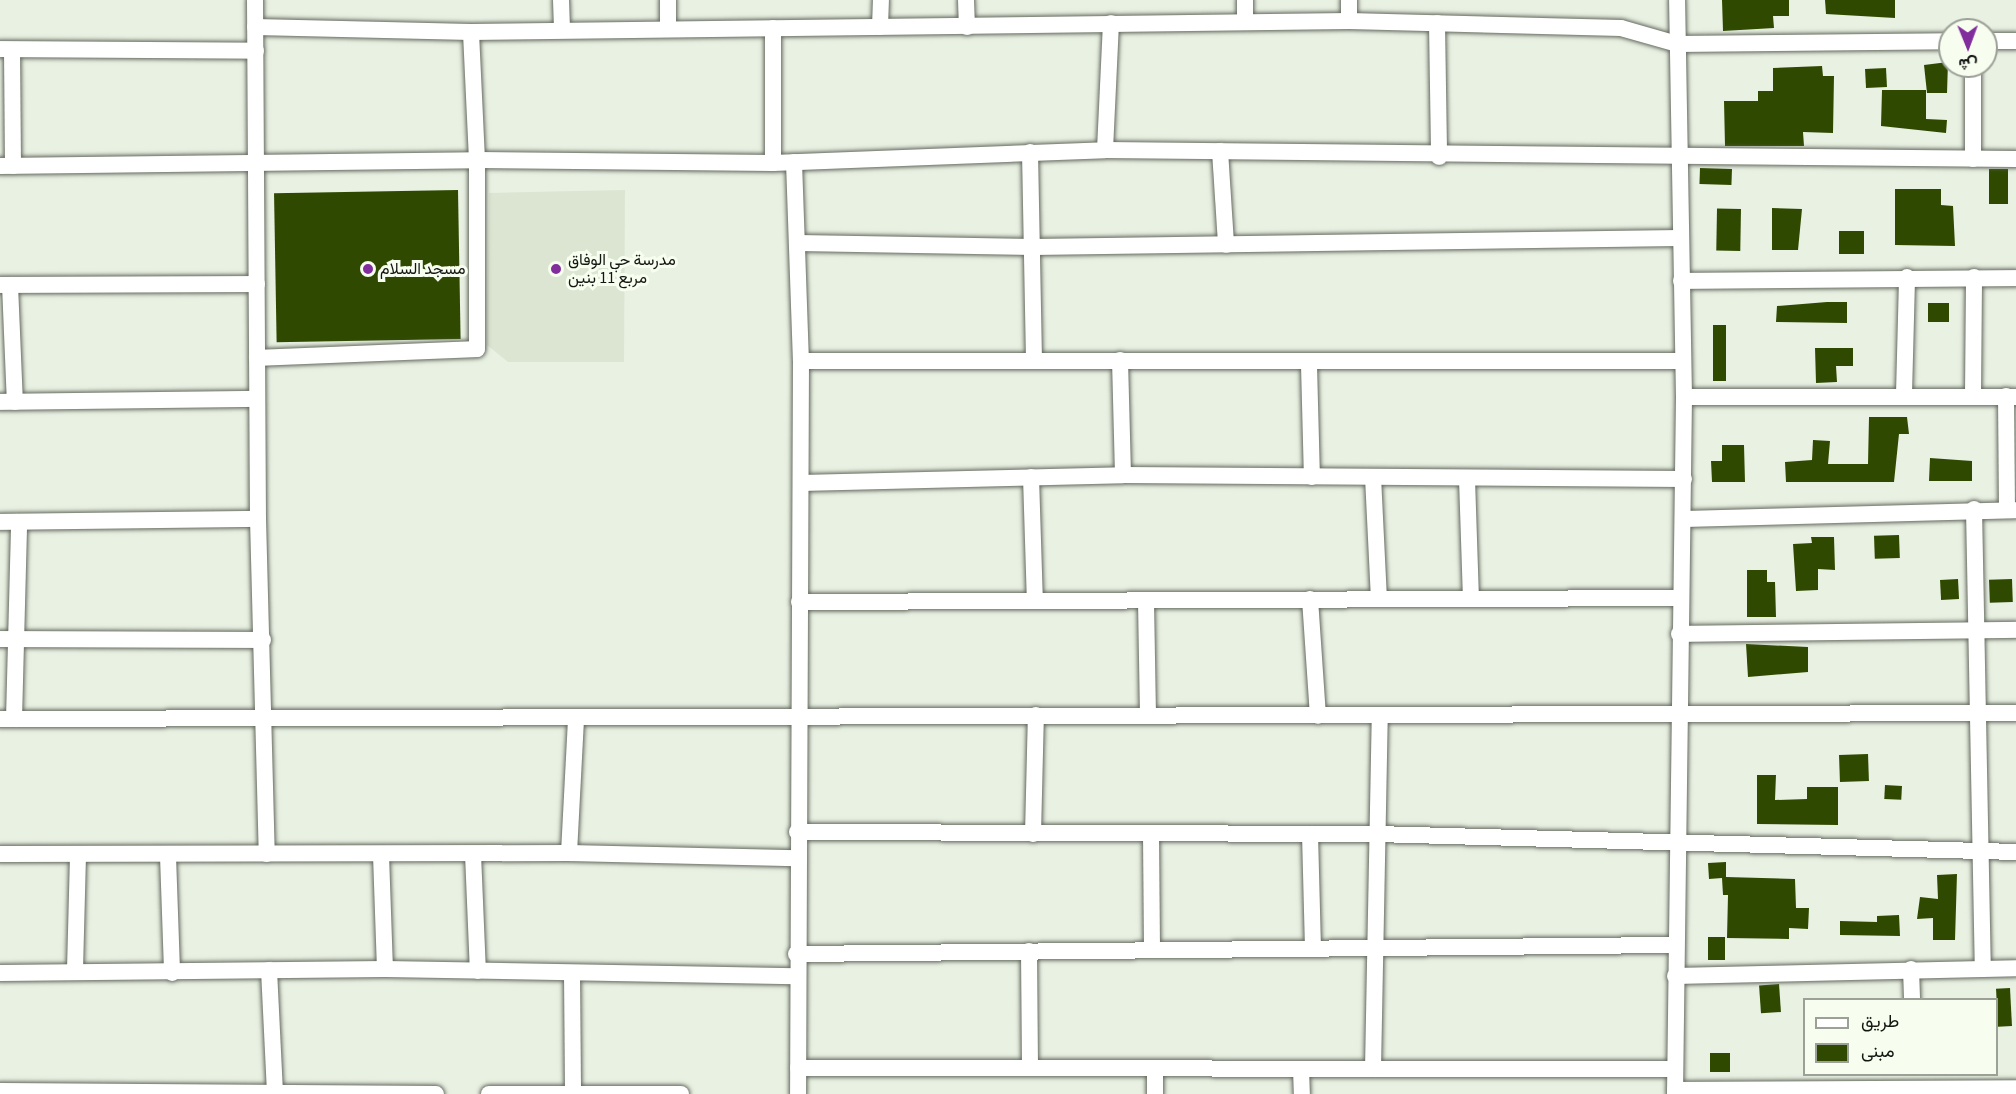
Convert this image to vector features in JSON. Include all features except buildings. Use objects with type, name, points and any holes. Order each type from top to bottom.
[{"type":"street","points":[[255,0],[258,164],[256,284],[258,519],[267,854]]},
{"type":"street","points":[[561,0],[562,30]]},
{"type":"street","points":[[668,0],[668,27]]},
{"type":"street","points":[[880,27],[881,0]]},
{"type":"street","points":[[966,0],[967,27]]},
{"type":"street","points":[[1245,0],[1245,21]]},
{"type":"street","points":[[1349,0],[1349,21]]},
{"type":"street","points":[[1677,0],[1677,159],[1684,479],[1675,846],[1675,1092],[1914,1081],[2016,1088]]},
{"type":"street","points":[[255,27],[471,32],[668,27],[967,27],[1349,21],[1637,30],[1677,44],[1938,41]]},
{"type":"street","points":[[1105,150],[1111,23]]},
{"type":"street","points":[[1437,23],[1439,157]]},
{"type":"street","points":[[772,163],[773,28]]},
{"type":"street","points":[[257,358],[477,350],[477,160],[471,32]]},
{"type":"street","points":[[1998,41],[2016,40]]},
{"type":"street","points":[[256,51],[6,50],[7,166],[477,160],[772,163],[1105,150],[1439,157],[2016,159]]},
{"type":"street","points":[[1973,78],[1973,159]]},
{"type":"street","points":[[1220,151],[1226,245]]},
{"type":"street","points":[[1030,152],[1034,359]]},
{"type":"street","points":[[794,162],[801,361],[795,976],[798,1094]]},
{"type":"street","points":[[798,243],[1033,247],[1679,238]]},
{"type":"street","points":[[1681,281],[1907,277],[2016,278]]},
{"type":"street","points":[[1904,394],[1907,277]]},
{"type":"street","points":[[1974,278],[1974,396]]},
{"type":"street","points":[[256,284],[5,285],[7,402],[258,399]]},
{"type":"street","points":[[801,361],[1034,359],[1309,365],[1683,361]]},
{"type":"street","points":[[1120,360],[1123,475]]},
{"type":"street","points":[[1309,365],[1312,477]]},
{"type":"street","points":[[1683,519],[2012,509],[2011,396],[1904,394],[1684,397]]},
{"type":"street","points":[[801,483],[1123,475],[1684,479]]},
{"type":"street","points":[[1031,477],[1035,601]]},
{"type":"street","points":[[1373,477],[1379,598]]},
{"type":"street","points":[[1467,479],[1471,598]]},
{"type":"street","points":[[1974,509],[1977,852],[1983,967]]},
{"type":"street","points":[[0,522],[258,519]]},
{"type":"street","points":[[20,522],[8,639],[7,719],[576,720],[798,714],[1318,716],[1678,712],[2016,713]]},
{"type":"street","points":[[799,602],[1681,598]]},
{"type":"street","points":[[1310,599],[1318,716]]},
{"type":"street","points":[[1146,601],[1148,715]]},
{"type":"street","points":[[1679,634],[2016,630]]},
{"type":"street","points":[[8,639],[263,640]]},
{"type":"street","points":[[1373,1069],[1380,714]]},
{"type":"street","points":[[1033,834],[1035,715]]},
{"type":"street","points":[[569,853],[576,720]]},
{"type":"street","points":[[797,832],[1376,834],[1675,846],[2016,852]]},
{"type":"street","points":[[1150,834],[1152,948]]},
{"type":"street","points":[[1310,834],[1313,948]]},
{"type":"street","points":[[0,854],[168,856],[569,853],[797,858]]},
{"type":"street","points":[[473,854],[478,971]]},
{"type":"street","points":[[75,970],[78,855]]},
{"type":"street","points":[[381,855],[385,969]]},
{"type":"street","points":[[168,856],[172,973]]},
{"type":"street","points":[[796,954],[1152,948],[1676,945]]},
{"type":"street","points":[[1029,951],[1030,1065]]},
{"type":"street","points":[[1675,976],[2016,968]]},
{"type":"street","points":[[0,973],[75,970],[172,973],[385,969],[795,976]]},
{"type":"street","points":[[1911,969],[1912,998]]},
{"type":"street","points":[[269,970],[275,1090]]},
{"type":"street","points":[[572,973],[573,1091]]},
{"type":"street","points":[[798,1068],[1030,1065],[1155,1069],[1674,1069]]},
{"type":"street","points":[[1155,1069],[1155,1094]]},
{"type":"street","points":[[1301,1069],[1302,1094]]},
{"type":"street","points":[[0,1091],[275,1090],[435,1094]]},
{"type":"street","points":[[489,1094],[573,1091],[681,1094]]},
{"type":"shaded area","name":"مدرسة حي الوفاق مربع 11 بنين","points":[[625,190],[624,362],[508,362],[487,345],[489,193]]},
{"type":"place","name":"مسجد السلام","points":[[368,269]]},
{"type":"place","name":"مدرسة حي الوفاق مربع 11 بنين","points":[[556,269]]}]
